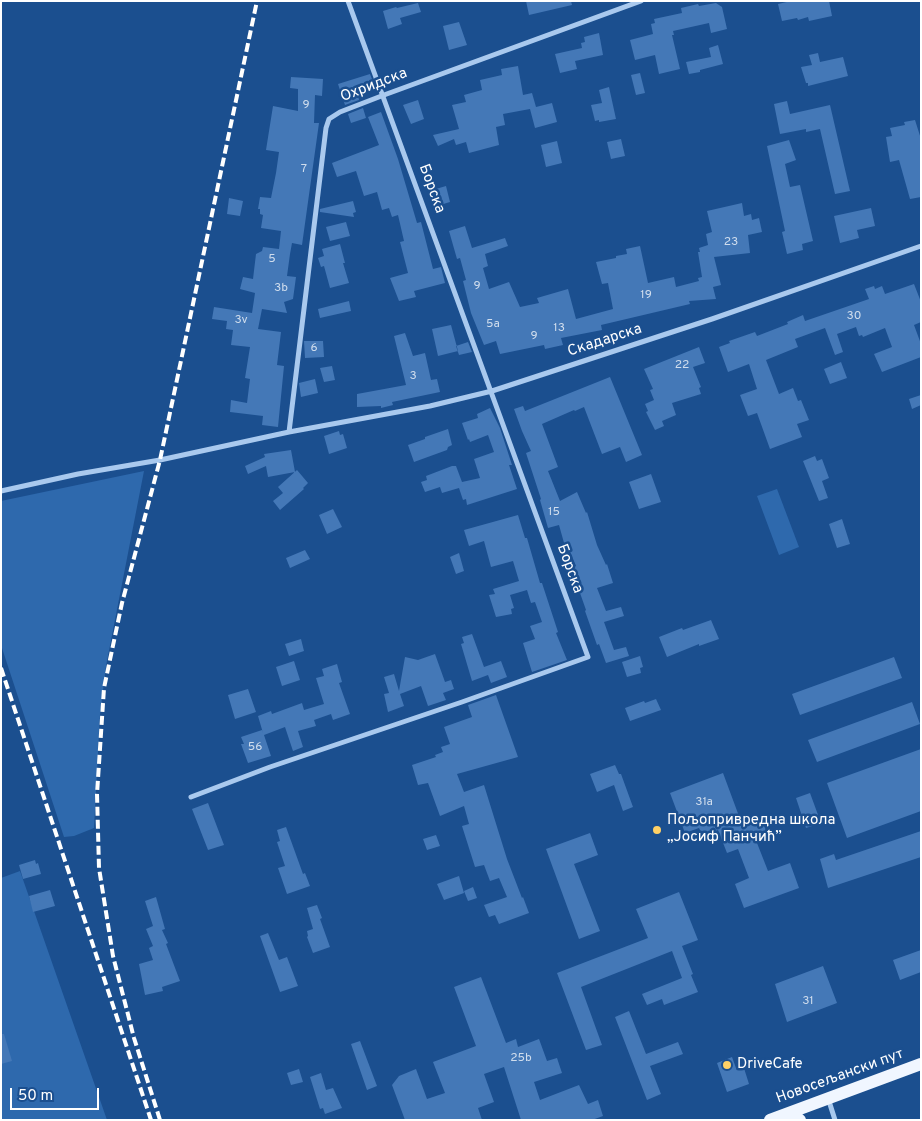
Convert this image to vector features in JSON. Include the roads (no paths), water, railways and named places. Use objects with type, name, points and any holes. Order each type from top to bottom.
[{"type":"main road","name":"Новосељански пут","points":[[773,1118],[921,1064]]},
{"type":"main road","points":[[773,1118],[800,1120]]},
{"type":"street","name":"Борска","points":[[192,797],[270,767],[462,702],[588,656],[348,1]]},
{"type":"street","name":"Охридска","points":[[289,432],[326,128],[329,120],[340,112],[384,95],[641,1]]},
{"type":"street","name":"Скадарска","points":[[1,492],[69,476],[160,460],[289,432],[404,411],[492,391],[712,319],[921,246]]},
{"type":"street","points":[[828,1098],[835,1120]]},
{"type":"railway","points":[[160,1120],[134,1038],[113,956],[99,868],[97,794],[104,688],[122,603],[160,460],[257,1]]},
{"type":"railway","points":[[1,668],[151,1120]]},
{"type":"place","name":"Пољопривредна школа „Јосиф Панчић”","points":[[657,830]]},
{"type":"place","name":"DriveCafe","points":[[727,1065]]}]
